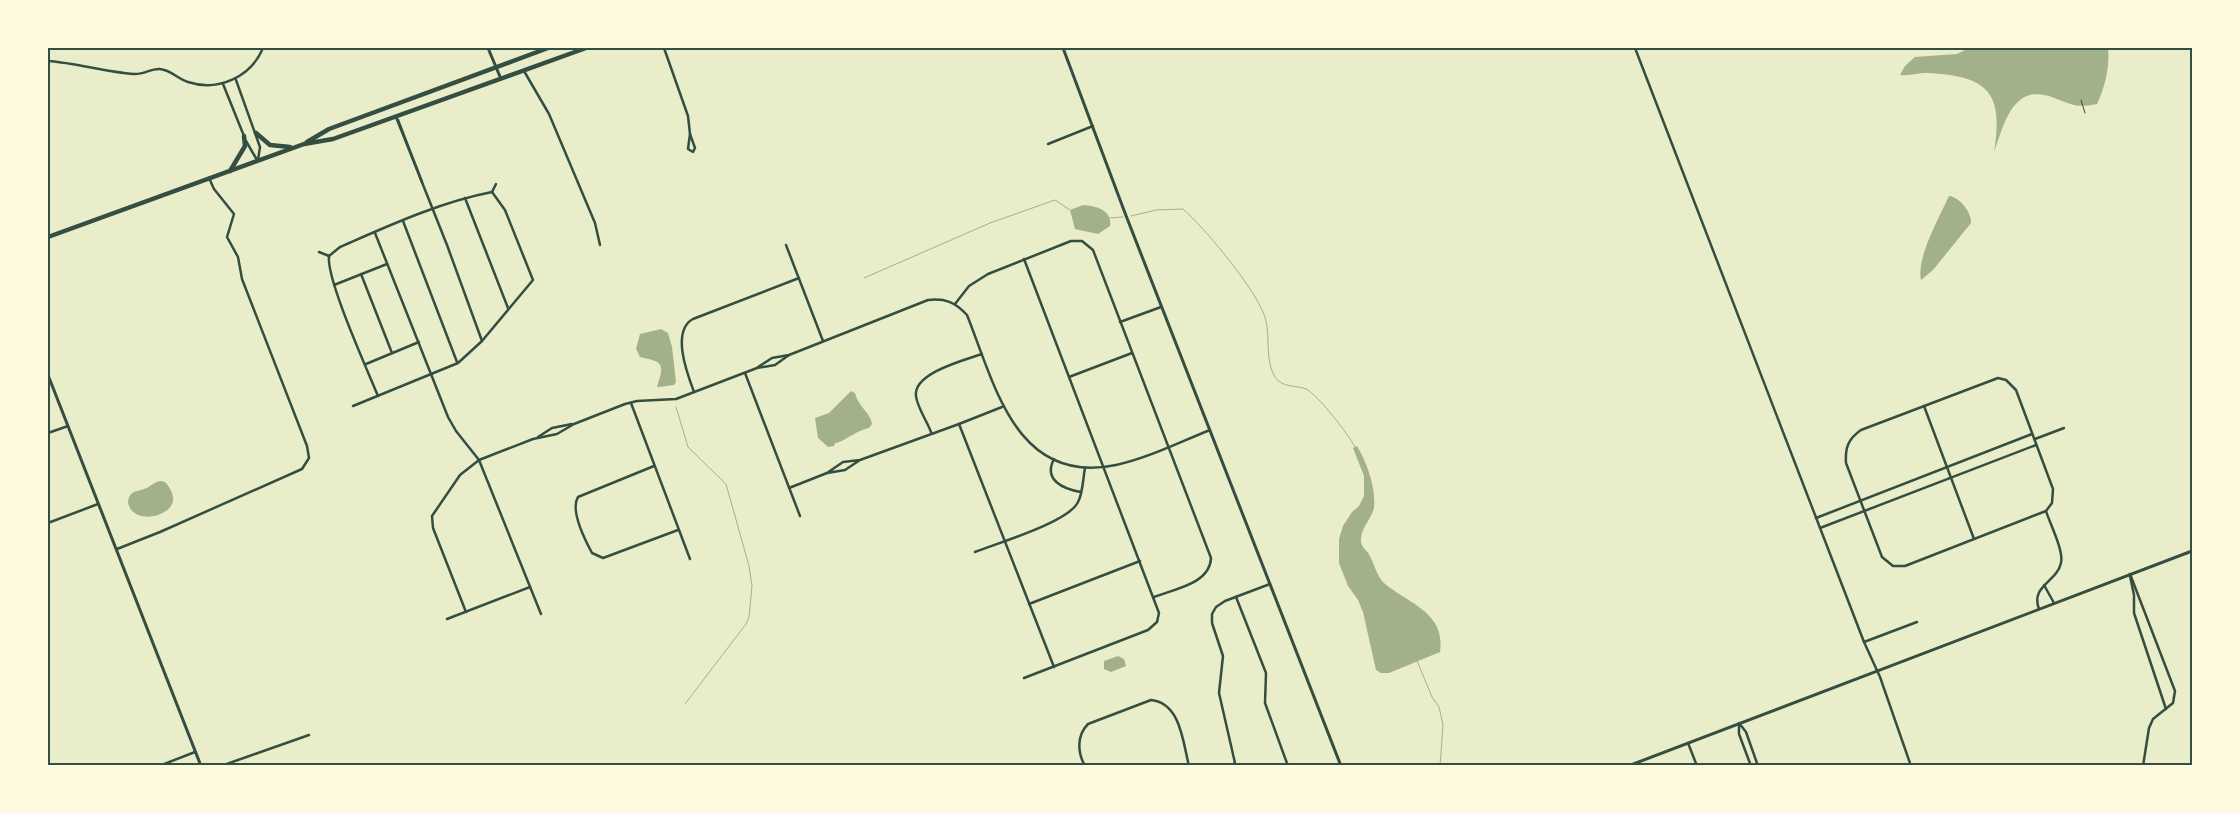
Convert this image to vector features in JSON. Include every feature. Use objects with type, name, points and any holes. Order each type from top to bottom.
[{"type":"main road","points":[[48,237],[294,148],[329,129],[548,48]]},
{"type":"main road","points":[[304,144],[333,139],[524,72],[586,48]]},
{"type":"main road","points":[[256,133],[270,145],[294,148]]},
{"type":"main road","points":[[230,171],[244,146],[244,136]]},
{"type":"street","points":[[48,61],[133,74],[158,69],[168,71],[188,82],[224,84],[236,79],[252,66],[263,48]]},
{"type":"street","points":[[488,48],[501,80]]},
{"type":"street","points":[[664,48],[688,116],[690,134],[695,148],[693,152],[688,149],[690,134]]},
{"type":"street","points":[[1063,48],[1341,766]]},
{"type":"street","points":[[1635,48],[1864,642],[1880,677],[1911,766]]},
{"type":"street","points":[[524,72],[549,114],[595,223],[600,245]]},
{"type":"street","points":[[236,79],[260,147],[257,161]]},
{"type":"street","points":[[224,84],[244,136],[257,161]]},
{"type":"street","points":[[396,117],[402,126],[422,177],[422,183],[482,341]]},
{"type":"street","points":[[1048,144],[1093,126]]},
{"type":"street","points":[[117,549],[294,473],[304,467],[309,458],[308,446],[242,279],[238,257],[227,237],[234,214],[214,189],[209,178]]},
{"type":"street","points":[[492,192],[496,184]]},
{"type":"street","points":[[378,396],[334,285],[328,264],[329,256],[340,247],[432,209],[465,198],[492,192]]},
{"type":"street","points":[[353,406],[458,363],[482,341],[533,280],[504,210],[492,192]]},
{"type":"street","points":[[465,198],[508,308]]},
{"type":"street","points":[[403,221],[458,363]]},
{"type":"street","points":[[375,233],[451,424],[479,460],[541,614]]},
{"type":"street","points":[[955,304],[969,286],[994,270],[1077,240],[1087,244],[1094,251],[1210,552],[1211,565],[1202,578],[1154,597]]},
{"type":"street","points":[[786,245],[823,341]]},
{"type":"street","points":[[319,252],[329,256]]},
{"type":"street","points":[[1024,259],[1158,608],[1158,618],[1154,626],[1148,630],[1024,678]]},
{"type":"street","points":[[334,285],[387,264]]},
{"type":"street","points":[[361,274],[392,353]]},
{"type":"street","points":[[694,392],[681,337],[684,326],[693,319],[799,278]]},
{"type":"street","points":[[533,439],[557,434],[574,424],[630,402],[668,400],[757,368],[775,365],[789,355],[823,341],[928,300],[939,299],[955,304],[966,315],[1002,407],[1013,425],[1030,443],[1054,459],[1085,468],[1129,462],[1211,429]]},
{"type":"street","points":[[1120,322],[1163,306]]},
{"type":"street","points":[[366,364],[419,342]]},
{"type":"street","points":[[1069,377],[1132,353]]},
{"type":"street","points":[[931,432],[916,397],[916,388],[920,380],[929,374],[982,354]]},
{"type":"street","points":[[757,368],[770,358],[789,355]]},
{"type":"street","points":[[745,373],[800,516]]},
{"type":"street","points":[[48,375],[201,766]]},
{"type":"street","points":[[1990,380],[2006,380],[2016,390],[2032,434],[2054,489],[2052,502],[2046,511],[1905,566],[1892,566],[1882,557],[1846,463],[1845,452],[1848,443],[1861,430],[1990,380]]},
{"type":"street","points":[[630,402],[690,559]]},
{"type":"street","points":[[1924,406],[1974,539]]},
{"type":"street","points":[[827,472],[845,470],[860,460],[1002,407]]},
{"type":"street","points":[[466,612],[433,528],[432,516],[436,506],[460,475],[479,460],[533,439],[552,428],[574,424]]},
{"type":"street","points":[[959,424],[1054,667]]},
{"type":"street","points":[[48,433],[68,426]]},
{"type":"street","points":[[2035,439],[2064,428]]},
{"type":"street","points":[[1816,518],[2032,434]]},
{"type":"street","points":[[1820,528],[2036,445]]},
{"type":"street","points":[[1054,459],[1050,470],[1054,480],[1065,489],[1080,492]]},
{"type":"street","points":[[789,488],[827,472],[843,462],[860,460]]},
{"type":"street","points":[[654,466],[578,497],[574,508],[586,541],[592,553],[603,558],[678,530]]},
{"type":"street","points":[[975,552],[1060,519],[1078,502],[1085,468]]},
{"type":"street","points":[[48,523],[98,504]]},
{"type":"street","points":[[2039,609],[2037,595],[2060,567],[2062,558],[2046,511]]},
{"type":"street","points":[[1628,766],[2192,551]]},
{"type":"street","points":[[1029,604],[1140,561]]},
{"type":"street","points":[[2130,574],[2134,595],[2134,613],[2166,709]]},
{"type":"street","points":[[2130,574],[2174,687],[2174,700],[2153,719],[2149,728],[2143,766]]},
{"type":"street","points":[[1230,766],[1236,764],[1219,694],[1223,656],[1211,620],[1216,607],[1236,597],[1271,584]]},
{"type":"street","points":[[2044,585],[2054,603]]},
{"type":"street","points":[[447,620],[530,587]]},
{"type":"street","points":[[1236,597],[1266,673],[1265,703],[1288,766]]},
{"type":"street","points":[[1864,642],[1917,622]]},
{"type":"street","points":[[1085,766],[1080,750],[1080,742],[1082,732],[1088,724],[1150,700],[1161,703],[1174,714],[1189,766]]},
{"type":"street","points":[[1739,723],[1739,734],[1751,766]]},
{"type":"street","points":[[1739,723],[1746,732],[1758,766]]},
{"type":"street","points":[[221,766],[309,735]]},
{"type":"street","points":[[1688,742],[1697,766]]},
{"type":"street","points":[[159,766],[196,751]]},
{"type":"path","points":[[2081,100],[2085,113]]},
{"type":"shaded area","points":[[2108,48],[2106,76],[2097,104],[2077,106],[2049,96],[2036,94],[2026,96],[2011,110],[1994,152],[1996,114],[1993,101],[1987,91],[1977,83],[1948,75],[1927,73],[1900,75],[1905,66],[1915,57],[1957,54],[1967,49]]},
{"type":"shaded area","points":[[1949,196],[1961,202],[1970,215],[1971,223],[1933,270],[1921,280],[1920,271],[1925,249]]},
{"type":"shaded area","points":[[1083,205],[1093,206],[1106,212],[1110,220],[1110,226],[1098,234],[1075,229],[1070,210]]},
{"type":"shaded area","points":[[661,329],[668,333],[672,347],[676,382],[674,385],[657,387],[661,373],[660,365],[653,360],[640,357],[636,349],[640,334]]},
{"type":"shaded area","points":[[851,391],[855,393],[872,424],[869,428],[835,443],[834,446],[828,447],[818,438],[815,418],[829,413]]},
{"type":"shaded area","points":[[1357,446],[1370,476],[1374,492],[1373,512],[1361,537],[1363,547],[1370,556],[1384,583],[1423,610],[1437,627],[1440,638],[1440,652],[1389,673],[1381,673],[1376,670],[1363,612],[1358,600],[1348,586],[1339,563],[1339,539],[1343,526],[1352,512],[1359,506],[1364,496],[1364,476],[1353,448]]},
{"type":"shaded area","points":[[162,481],[166,483],[173,497],[172,504],[168,509],[162,514],[146,517],[138,515],[132,510],[128,503],[131,494]]},
{"type":"shaded area","points":[[1118,656],[1124,659],[1126,666],[1111,672],[1104,669],[1104,661]]},
{"type":"waterway","points":[[864,278],[990,223],[1055,200],[1070,210]]},
{"type":"waterway","points":[[1131,216],[1156,210],[1183,209],[1192,218],[1217,245],[1243,279],[1262,309],[1266,321],[1270,364],[1275,377],[1281,383],[1306,389],[1318,399],[1333,416],[1355,447]]},
{"type":"waterway","points":[[1109,218],[1123,217]]},
{"type":"waterway","points":[[676,407],[688,447],[726,484],[749,566],[752,586],[749,617],[746,624],[685,704]]},
{"type":"waterway","points":[[1417,661],[1432,697],[1439,707],[1443,725],[1440,766]]}]
